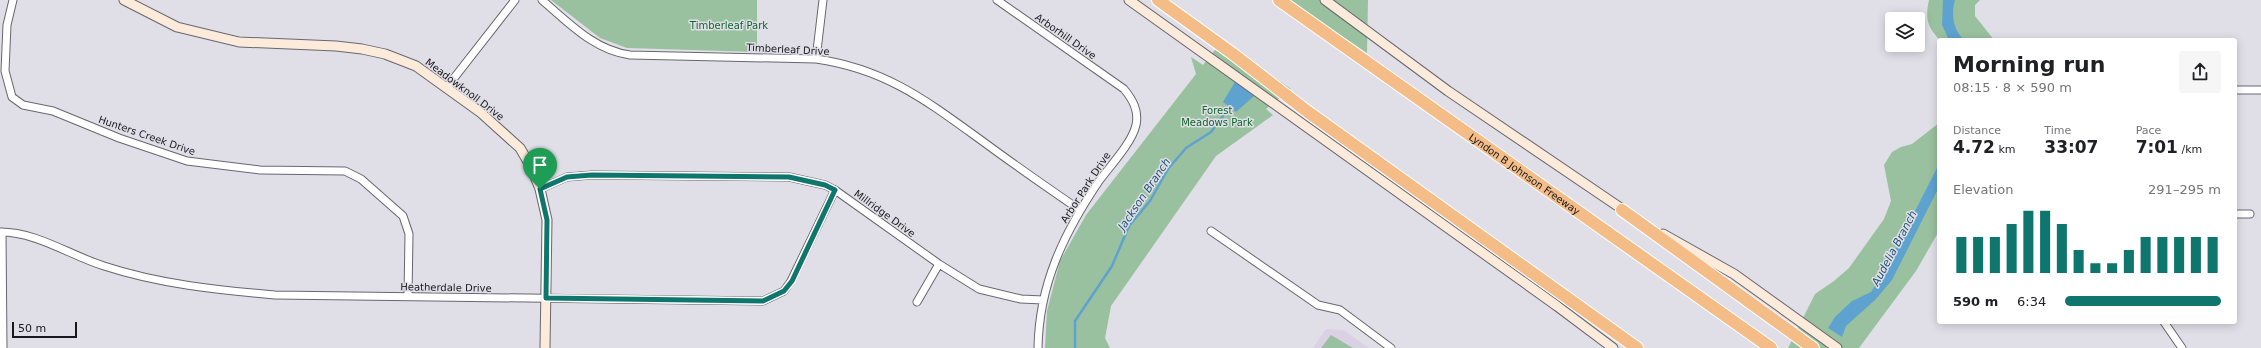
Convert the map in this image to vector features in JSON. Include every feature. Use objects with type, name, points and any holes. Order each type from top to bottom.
[{"type":"highway","points":[[1158,0],[1233,54],[1308,112],[1637,348]]},
{"type":"highway","name":"Lyndon B Johnson Freeway","points":[[1279,0],[1771,348]]},
{"type":"highway","points":[[1622,210],[1813,348]]},
{"type":"main road","name":"Meadowknoll Drive","points":[[124,0],[177,27],[239,42],[343,47],[386,54],[416,66],[480,112],[520,148],[531,167],[540,189],[547,220],[545,348]]},
{"type":"main road","points":[[1129,0],[1558,306],[1613,348]]},
{"type":"main road","points":[[1325,0],[1448,91],[1622,210],[1734,274],[1837,348]]},
{"type":"street","name":"Hunters Creek Drive","points":[[14,0],[7,25],[5,71],[12,97],[23,105],[53,111],[119,138],[187,161],[260,170],[345,171],[361,179],[403,216],[409,234],[408,296]]},
{"type":"street","points":[[447,87],[515,0]]},
{"type":"street","name":"Timberleaf Drive","points":[[542,0],[592,42],[616,54],[630,56],[816,59],[841,63],[862,69],[907,89],[1080,210]]},
{"type":"street","points":[[816,59],[823,0]]},
{"type":"street","name":"Arborhill Drive","points":[[997,0],[1124,89]]},
{"type":"street","name":"Arbor Park Drive","points":[[1038,348],[1043,300],[1057,255],[1080,210],[1128,140],[1135,126],[1135,106],[1124,89]]},
{"type":"street","points":[[2237,90],[2261,90]]},
{"type":"street","name":"Millridge Drive","points":[[540,189],[567,177],[592,175],[789,177],[825,185],[835,190],[939,264],[979,289],[1021,299],[1043,300]]},
{"type":"street","name":"Heatherdale Drive","points":[[1,232],[40,239],[105,266],[181,285],[275,295],[763,301],[784,291],[792,281],[835,190]]},
{"type":"street","points":[[2237,214],[2250,214]]},
{"type":"street","points":[[1211,230],[1318,305],[1340,310],[1391,348]]},
{"type":"street","points":[[1,232],[3,348]]},
{"type":"street","points":[[917,302],[939,264]]},
{"type":"street","points":[[2165,324],[2182,348]]},
{"type":"shaded area","points":[[1326,329],[1343,330],[1369,348],[1313,348]]},
{"type":"green space","name":"Timberleaf Park","points":[[551,0],[757,0],[757,52],[627,48],[600,38]]},
{"type":"green space","points":[[1288,0],[1368,0],[1367,53]]},
{"type":"green space","points":[[1929,0],[1980,0],[1975,5],[1975,16],[1992,38],[1938,38],[1932,31],[1928,22],[1927,12]]},
{"type":"green space","name":"Forest Meadows Park","points":[[1222,41],[1291,89],[1266,109],[1273,115],[1216,156],[1111,306],[1105,338],[1110,348],[1045,348],[1047,311],[1060,261],[1086,215],[1196,74],[1191,57],[1203,65]]},
{"type":"green space","points":[[1937,125],[1937,234],[1916,271],[1859,348],[1788,348],[1815,294],[1834,281],[1849,268],[1884,219],[1891,201],[1884,165],[1892,152],[1901,147],[1912,144]]},
{"type":"green space","points":[[1331,335],[1353,348],[1321,348]]},
{"type":"water","points":[[1943,0],[1955,0],[1953,11],[1954,22],[1957,32],[1962,38],[1948,38],[1942,25]]},
{"type":"water","points":[[1239,75],[1262,89],[1236,112],[1223,102]]},
{"type":"water","points":[[1937,168],[1937,191],[1892,280],[1875,300],[1846,326],[1842,337],[1828,328],[1835,317],[1852,301],[1871,292],[1883,274]]},
{"type":"waterway","name":"Jackson Branch","points":[[1075,348],[1075,321],[1112,266],[1129,226],[1150,201],[1168,169],[1186,148],[1211,132],[1231,105]]},
{"type":"route","points":[[592,175],[789,177],[825,185],[835,190],[792,281],[784,291],[763,301],[546,298],[547,220],[546,210],[540,189],[567,177],[592,175]]},
{"type":"water label","name":"Audelia Branch","points":[[1894,248]]}]
